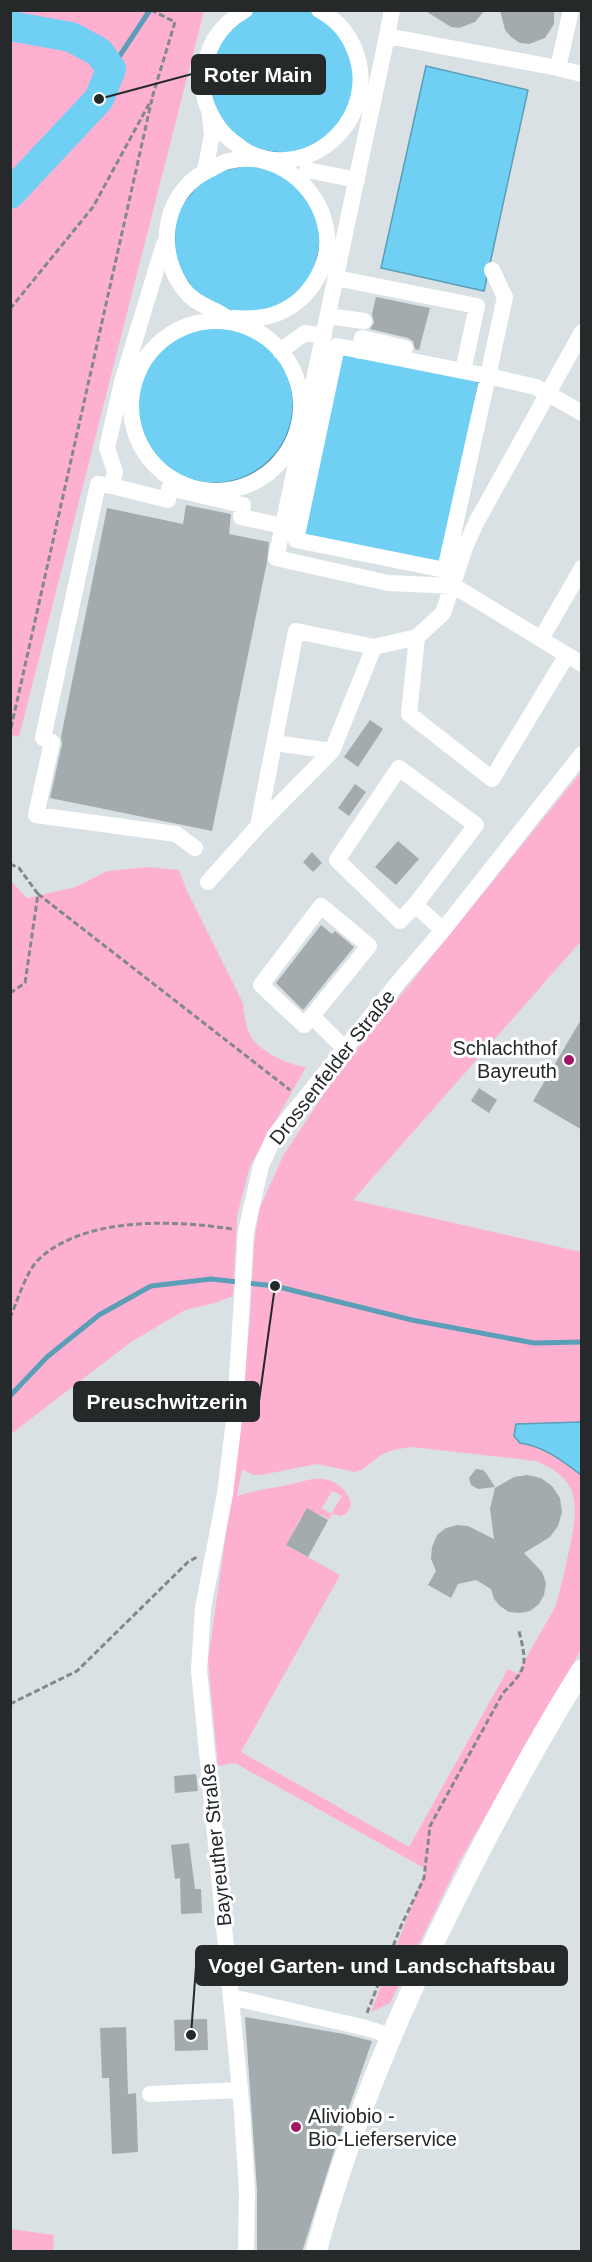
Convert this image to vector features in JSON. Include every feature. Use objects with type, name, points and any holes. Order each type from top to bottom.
[{"type":"main road","points":[[316,2252],[340,2170],[364,2103],[428,1952],[489,1832],[582,1670]]},
{"type":"street","points":[[128,383],[154,347],[177,330],[205,322],[253,319],[278,314],[299,300],[317,280],[333,256],[357,180],[364,111],[359,58],[347,34],[329,16],[319,10]]},
{"type":"street","points":[[307,169],[323,149],[364,111],[386,42],[392,10]]},
{"type":"street","points":[[558,68],[571,10]]},
{"type":"street","points":[[205,171],[212,135],[210,114],[203,89],[204,63],[214,38],[236,13]]},
{"type":"street","points":[[354,49],[386,42],[558,68],[582,74]]},
{"type":"street","points":[[210,114],[226,136],[251,155],[281,166],[357,180]]},
{"type":"street","points":[[112,486],[115,472],[107,448],[128,383],[171,212],[184,188],[205,171],[230,160],[251,155],[272,159],[298,158],[307,169],[327,230],[336,278],[329,309],[328,341],[276,558],[388,583],[454,586],[574,659],[492,779],[409,714],[417,637]]},
{"type":"street","points":[[165,240],[170,266],[183,288],[203,307],[259,333],[280,351],[294,374],[301,401],[305,437],[292,562]]},
{"type":"street","points":[[296,540],[445,570],[505,297],[492,270]]},
{"type":"street","points":[[336,278],[477,306],[463,371]]},
{"type":"street","points":[[299,300],[364,321]]},
{"type":"street","points":[[258,826],[296,631],[374,646],[417,637],[443,613],[466,545],[477,521],[582,332]]},
{"type":"street","points":[[280,351],[305,333],[360,351],[536,387],[582,413]]},
{"type":"street","points":[[128,383],[133,428],[145,454],[165,475],[190,490],[243,505],[241,517],[283,526]]},
{"type":"street","points":[[195,848],[176,834],[36,815],[52,742],[43,738],[98,484],[168,500],[169,488],[217,492],[244,487],[268,474],[305,437]]},
{"type":"street","points":[[340,573],[343,549]]},
{"type":"street","points":[[388,583],[394,560]]},
{"type":"street","points":[[541,639],[582,568]]},
{"type":"street","points":[[208,882],[258,826],[332,751],[374,646]]},
{"type":"street","points":[[274,743],[332,751]]},
{"type":"street","name":"Drossenfelder Straße","points":[[214,1548],[225,1494],[235,1412],[245,1236],[261,1166],[275,1136],[443,930],[582,754]]},
{"type":"street","points":[[399,768],[476,825],[415,904],[400,921],[337,860],[399,768]]},
{"type":"street","points":[[415,904],[443,930]]},
{"type":"street","points":[[321,906],[369,946],[312,1016],[304,1025],[261,985],[321,906]]},
{"type":"street","points":[[312,1016],[345,1049]]},
{"type":"street","name":"Bayreuther Straße","points":[[214,1548],[203,1608],[199,1670],[245,2151],[246,2252]]},
{"type":"street","points":[[231,1997],[362,2027],[391,2036]]},
{"type":"street","points":[[150,2094],[240,2090]]},
{"type":"path","points":[[11,729],[152,99],[175,22],[151,10]]},
{"type":"path","points":[[10,309],[93,207],[152,99]]},
{"type":"path","points":[[10,864],[20,868],[38,894],[304,1101]]},
{"type":"path","points":[[10,993],[25,983],[38,894]]},
{"type":"path","points":[[10,1318],[37,1261],[61,1243],[94,1232],[128,1225],[162,1223],[245,1236]]},
{"type":"path","points":[[10,1704],[76,1671],[188,1562],[214,1548]]},
{"type":"path","points":[[362,2027],[401,1926],[424,1878],[430,1826],[504,1693],[519,1678],[523,1669],[525,1655],[519,1631]]},
{"type":"shaded area","points":[[11,10],[204,11],[19,737],[10,734]]},
{"type":"shaded area","points":[[581,772],[581,941],[353,1200],[581,1252],[581,1422],[516,1424],[520,1443],[545,1451],[581,1475],[581,1650],[459,1862],[390,2003],[371,2012],[426,1869],[235,1763],[218,1766],[208,1661],[237,1456],[250,1320],[254,1244],[259,1210],[283,1156],[337,1074]],"holes":[[[411,1447],[536,1461],[561,1476],[568,1485],[573,1494],[575,1518],[561,1587],[554,1609],[517,1674],[508,1669],[409,1847],[241,1752],[340,1575],[286,1545],[300,1519],[322,1531],[326,1525],[316,1519],[319,1514],[329,1519],[332,1514],[341,1516],[347,1513],[351,1505],[342,1488],[335,1483],[321,1479],[306,1480],[237,1496],[242,1469],[253,1475],[261,1475],[317,1464],[355,1472],[363,1469],[381,1455]],[[332,1491],[342,1496],[331,1514],[322,1508]]]},
{"type":"shaded area","points":[[149,867],[179,870],[187,891],[243,1003],[247,1028],[254,1041],[278,1058],[306,1067],[250,1166],[237,1216],[233,1296],[185,1310],[131,1342],[11,1434],[11,881],[27,898],[76,887],[107,871]]},
{"type":"shaded area","points":[[11,2229],[54,2235],[53,2251],[11,2251]]},
{"type":"water","points":[[253,11],[311,11],[345,37],[359,86],[339,132],[297,155],[249,149],[215,115],[208,67],[216,43]]},
{"type":"water","points":[[426,66],[528,90],[484,291],[381,268]]},
{"type":"water","points":[[256,163],[302,185],[323,230],[313,278],[276,310],[227,314],[204,303],[174,264],[175,213],[207,174]]},
{"type":"water","points":[[214,325],[244,331],[270,348],[287,374],[293,404],[287,434],[270,460],[244,477],[214,483],[184,477],[158,460],[141,434],[135,404],[141,374],[158,348],[184,331]]},
{"type":"water","points":[[339,352],[479,381],[441,566],[302,537]]},
{"type":"water","points":[[581,1422],[581,1475],[545,1451],[520,1443],[514,1436],[516,1424]]},
{"type":"building","points":[[424,10],[485,10],[475,22],[459,28],[451,27]]},
{"type":"building","points":[[500,10],[554,10],[554,24],[545,38],[529,44],[520,43],[505,30]]},
{"type":"building","points":[[376,297],[430,308],[419,350],[415,349],[413,341],[408,338],[370,329],[374,323],[372,314]]},
{"type":"building","points":[[186,505],[231,514],[229,534],[269,542],[267,562],[212,831],[50,798],[107,508],[183,524]]},
{"type":"building","points":[[370,720],[383,729],[358,767],[344,757]]},
{"type":"building","points":[[355,784],[366,792],[349,816],[338,808]]},
{"type":"building","points":[[398,841],[419,859],[396,885],[375,867]]},
{"type":"building","points":[[312,852],[322,863],[313,872],[303,862]]},
{"type":"building","points":[[321,925],[332,934],[335,931],[354,947],[303,1010],[276,983]]},
{"type":"building","name":"Schlachthof Bayreuth","points":[[582,1018],[582,1130],[533,1101]]},
{"type":"building","points":[[479,1088],[497,1100],[489,1113],[471,1101]]},
{"type":"building","points":[[476,1469],[483,1470],[495,1487],[478,1489],[471,1485],[469,1478]]},
{"type":"building","points":[[527,1475],[541,1478],[552,1486],[560,1498],[562,1512],[558,1526],[550,1537],[524,1553],[542,1572],[546,1583],[544,1595],[539,1604],[530,1611],[509,1612],[494,1599],[491,1589],[476,1580],[458,1584],[451,1598],[428,1585],[436,1571],[431,1559],[432,1547],[437,1535],[446,1528],[457,1525],[468,1526],[494,1539],[490,1509],[495,1488],[514,1477]]},
{"type":"building","points":[[307,1508],[328,1520],[308,1557],[286,1545]]},
{"type":"building","points":[[196,1774],[198,1791],[175,1793],[174,1776]]},
{"type":"building","points":[[189,1843],[195,1889],[201,1889],[202,1913],[181,1914],[180,1878],[175,1879],[171,1845]]},
{"type":"building","name":"Aliviobio - Bio-Lieferservice","points":[[245,2017],[372,2041],[302,2252],[257,2252],[257,2190]]},
{"type":"building","points":[[207,2019],[208,2050],[175,2051],[174,2020]]},
{"type":"building","points":[[126,2027],[128,2094],[136,2093],[138,2152],[112,2154],[109,2078],[102,2078],[100,2028]]},
{"type":"waterway","points":[[111,69],[150,10]]},
{"type":"waterway","points":[[10,26],[71,37],[99,52],[111,69],[99,99],[10,194]]},
{"type":"waterway","points":[[10,1396],[47,1357],[99,1315],[151,1286],[211,1279],[275,1286],[412,1320],[534,1343],[582,1342]]},
{"type":"place","name":"Roter Main","points":[[99,99]]},
{"type":"place","name":"Schlachthof Bayreuth","points":[[569,1060]]},
{"type":"place","name":"Preuschwitzerin","points":[[275,1286]]},
{"type":"place","name":"Vogel Garten- und Landschaftsbau","points":[[191,2035]]},
{"type":"place","name":"Aliviobio - Bio-Lieferservice","points":[[296,2127]]}]
